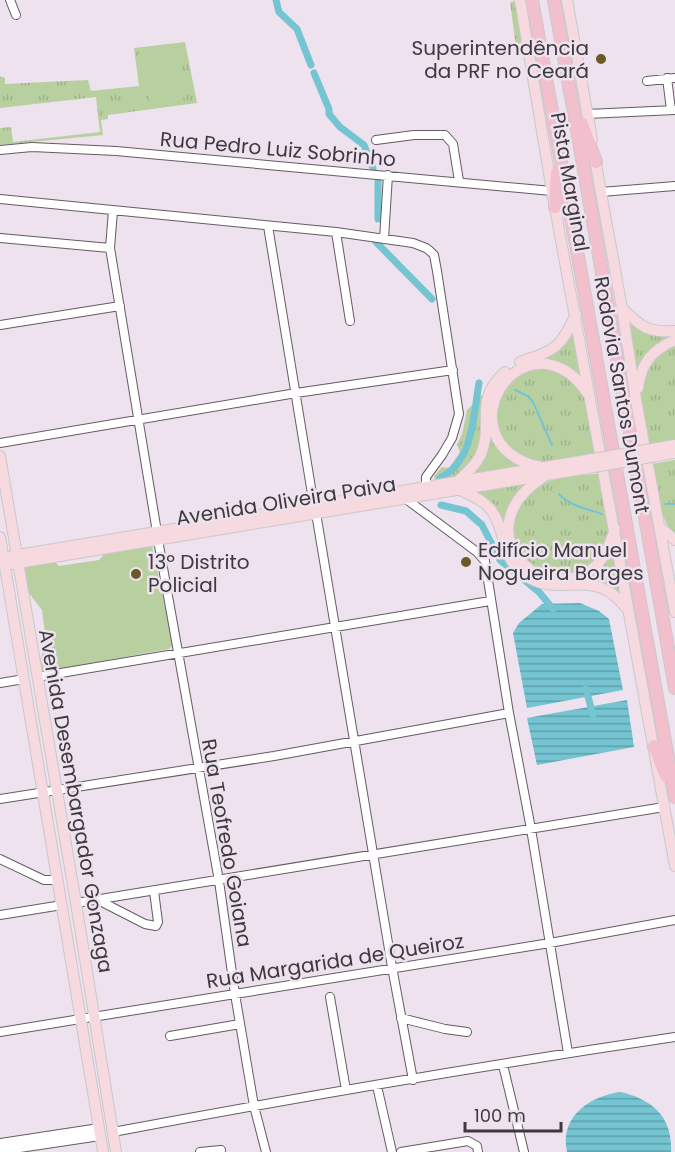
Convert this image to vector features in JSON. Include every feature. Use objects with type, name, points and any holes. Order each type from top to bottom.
[{"type":"highway","name":"Rodovia Santos Dumont","points":[[532,0],[671,802]]},
{"type":"highway","name":"Rodovia Santos Dumont","points":[[554,0],[675,688]]},
{"type":"highway","points":[[572,97],[596,162]]},
{"type":"highway","points":[[555,207],[559,157]]},
{"type":"highway","points":[[654,746],[671,802]]},
{"type":"main road","name":"Pista Marginal","points":[[520,0],[552,191],[654,746]]},
{"type":"main road","name":"Pista Marginal","points":[[567,0],[622,308],[636,400],[675,609]]},
{"type":"main road","points":[[622,308],[637,323],[647,329],[656,332],[675,331]]},
{"type":"main road","points":[[576,314],[565,336],[556,346],[544,354],[513,365],[492,385],[485,406],[485,441],[482,453],[459,486],[490,509],[498,522],[508,557],[527,577],[552,586],[584,585],[603,589],[616,597],[628,610]]},
{"type":"main road","points":[[636,400],[640,375],[649,356],[660,347],[675,340]]},
{"type":"main road","points":[[591,397],[570,374],[558,367],[544,365],[520,369],[501,387],[492,411],[492,426],[496,436],[506,449],[521,461],[548,471],[522,494],[515,504],[509,521],[510,539],[514,552],[530,570],[544,576],[571,578],[591,570],[605,553],[615,528]]},
{"type":"main road","points":[[576,466],[675,445]]},
{"type":"main road","points":[[576,466],[675,453]]},
{"type":"main road","name":"Avenida Desembargador Gonzaga","points":[[0,456],[116,1152]]},
{"type":"main road","name":"Avenida Oliveira Paiva","points":[[315,510],[406,500],[459,486],[576,466]]},
{"type":"main road","name":"Avenida Oliveira Paiva","points":[[2,562],[315,510],[426,487],[459,486]]},
{"type":"main road","points":[[661,528],[675,540]]},
{"type":"main road","name":"Avenida Desembargador Gonzaga","points":[[0,537],[2,562],[24,679],[103,1152]]},
{"type":"main road","points":[[671,802],[675,866]]},
{"type":"street","points":[[10,0],[16,15]]},
{"type":"street","points":[[587,114],[673,110],[671,78],[647,81]]},
{"type":"street","points":[[376,140],[414,135],[445,135],[453,144],[459,181]]},
{"type":"street","name":"Rua Pedro Luiz Sobrinho","points":[[0,150],[32,147],[116,150],[552,191]]},
{"type":"street","points":[[384,240],[388,176]]},
{"type":"street","points":[[601,192],[675,186]]},
{"type":"street","points":[[0,199],[98,208],[113,212],[336,232],[426,248],[434,255],[459,406],[456,429],[442,455],[426,477],[426,487]]},
{"type":"street","name":"Rua Teofredo Goiana","points":[[113,212],[110,248],[137,420],[219,881],[254,1106],[266,1152]]},
{"type":"street","points":[[268,226],[334,626],[356,741],[392,967],[413,1080]]},
{"type":"street","points":[[336,232],[350,321]]},
{"type":"street","points":[[0,238],[110,248]]},
{"type":"street","points":[[0,325],[120,306]]},
{"type":"street","points":[[0,443],[296,393],[453,370]]},
{"type":"street","points":[[406,500],[482,556],[484,561],[568,1053]]},
{"type":"street","points":[[37,677],[490,601]]},
{"type":"street","points":[[0,683],[24,679]]},
{"type":"street","points":[[0,799],[198,768],[509,713]]},
{"type":"street","points":[[76,903],[531,829],[671,802]]},
{"type":"street","points":[[0,859],[44,880],[58,880]]},
{"type":"street","points":[[98,900],[145,924],[156,926],[158,922],[154,891]]},
{"type":"street","points":[[0,915],[62,905]]},
{"type":"street","name":"Rua Margarida de Queiroz","points":[[0,1032],[550,943],[675,920]]},
{"type":"street","points":[[330,997],[346,1090]]},
{"type":"street","points":[[401,1018],[467,1032]]},
{"type":"street","points":[[170,1036],[240,1024]]},
{"type":"street","points":[[112,1132],[346,1090],[675,1037]]},
{"type":"street","points":[[503,1065],[524,1152]]},
{"type":"street","points":[[376,1086],[392,1152]]},
{"type":"street","points":[[0,1151],[13,1145],[99,1132]]},
{"type":"street","points":[[401,1152],[460,1142],[474,1143],[478,1149]]},
{"type":"street","points":[[0,1143],[13,1145]]},
{"type":"street","points":[[200,1152],[223,1148]]},
{"type":"green space","points":[[517,1],[524,40],[516,46],[510,2]]},
{"type":"green space","points":[[185,42],[197,103],[108,115],[108,119],[101,120],[103,135],[0,145],[0,128],[11,127],[13,142],[100,132],[96,97],[0,108],[0,76],[5,78],[5,84],[88,80],[91,91],[139,86],[134,48]]},
{"type":"green space","points":[[178,47],[184,98],[149,101],[144,51]]},
{"type":"green space","points":[[627,317],[675,335],[637,374]]},
{"type":"green space","points":[[575,325],[585,383],[560,366],[536,363],[514,370],[498,385],[490,405],[490,427],[501,448],[526,466],[467,477],[479,464],[488,446],[490,401],[497,384],[517,367],[557,349],[567,339]]},
{"type":"green space","points":[[675,343],[675,442],[649,446],[641,381],[648,363]]},
{"type":"green space","points":[[536,368],[567,376],[577,385],[589,409],[598,454],[538,463],[524,459],[502,440],[495,410],[501,391],[521,373]]},
{"type":"green space","points":[[486,391],[482,438],[476,458],[454,478],[435,482],[434,476],[442,467],[449,468],[460,452],[457,445],[467,410]]},
{"type":"green space","points":[[675,460],[675,536],[661,511],[651,464]]},
{"type":"green space","points":[[601,473],[610,529],[600,557],[585,569],[567,574],[549,573],[532,566],[519,553],[513,536],[515,514],[523,499],[536,487],[552,480]]},
{"type":"green space","points":[[529,483],[510,509],[506,533],[514,555],[530,572],[551,581],[574,581],[596,568],[614,542],[624,603],[617,594],[603,585],[551,584],[527,573],[514,561],[499,519],[493,509],[471,492]]},
{"type":"green space","points":[[152,546],[173,645],[169,649],[41,672],[40,662],[46,641],[42,610],[28,592],[25,566],[55,562],[59,566],[99,560],[104,554]]},
{"type":"water","points":[[580,603],[599,611],[609,619],[623,690],[527,708],[513,633],[519,623],[542,604]]},
{"type":"water","points":[[627,700],[634,747],[537,765],[527,718]]},
{"type":"water","points":[[620,1092],[642,1099],[664,1119],[671,1140],[671,1152],[567,1152],[568,1128],[579,1110],[598,1098]]},
{"type":"waterway","points":[[276,0],[279,12],[297,29],[311,65]]},
{"type":"waterway","points":[[314,73],[329,114],[340,127],[364,145],[373,168]]},
{"type":"waterway","points":[[378,182],[378,219]]},
{"type":"waterway","points":[[376,242],[432,299]]},
{"type":"waterway","points":[[440,478],[460,461],[466,449],[473,423],[479,383]]},
{"type":"waterway","points":[[515,390],[528,396],[533,402],[552,445]]},
{"type":"waterway","points":[[559,494],[573,504],[602,514]]},
{"type":"waterway","points":[[665,504],[675,504]]},
{"type":"waterway","points":[[441,505],[466,511],[482,525],[500,560],[539,592],[553,609]]},
{"type":"waterway","points":[[586,689],[593,715]]},
{"type":"place","name":"Superintendência da PRF no Ceará","points":[[601,59]]},
{"type":"place","name":"Edifício Manuel Nogueira Borges","points":[[466,562]]},
{"type":"place","name":"13º Distrito Policial","points":[[136,574]]}]
